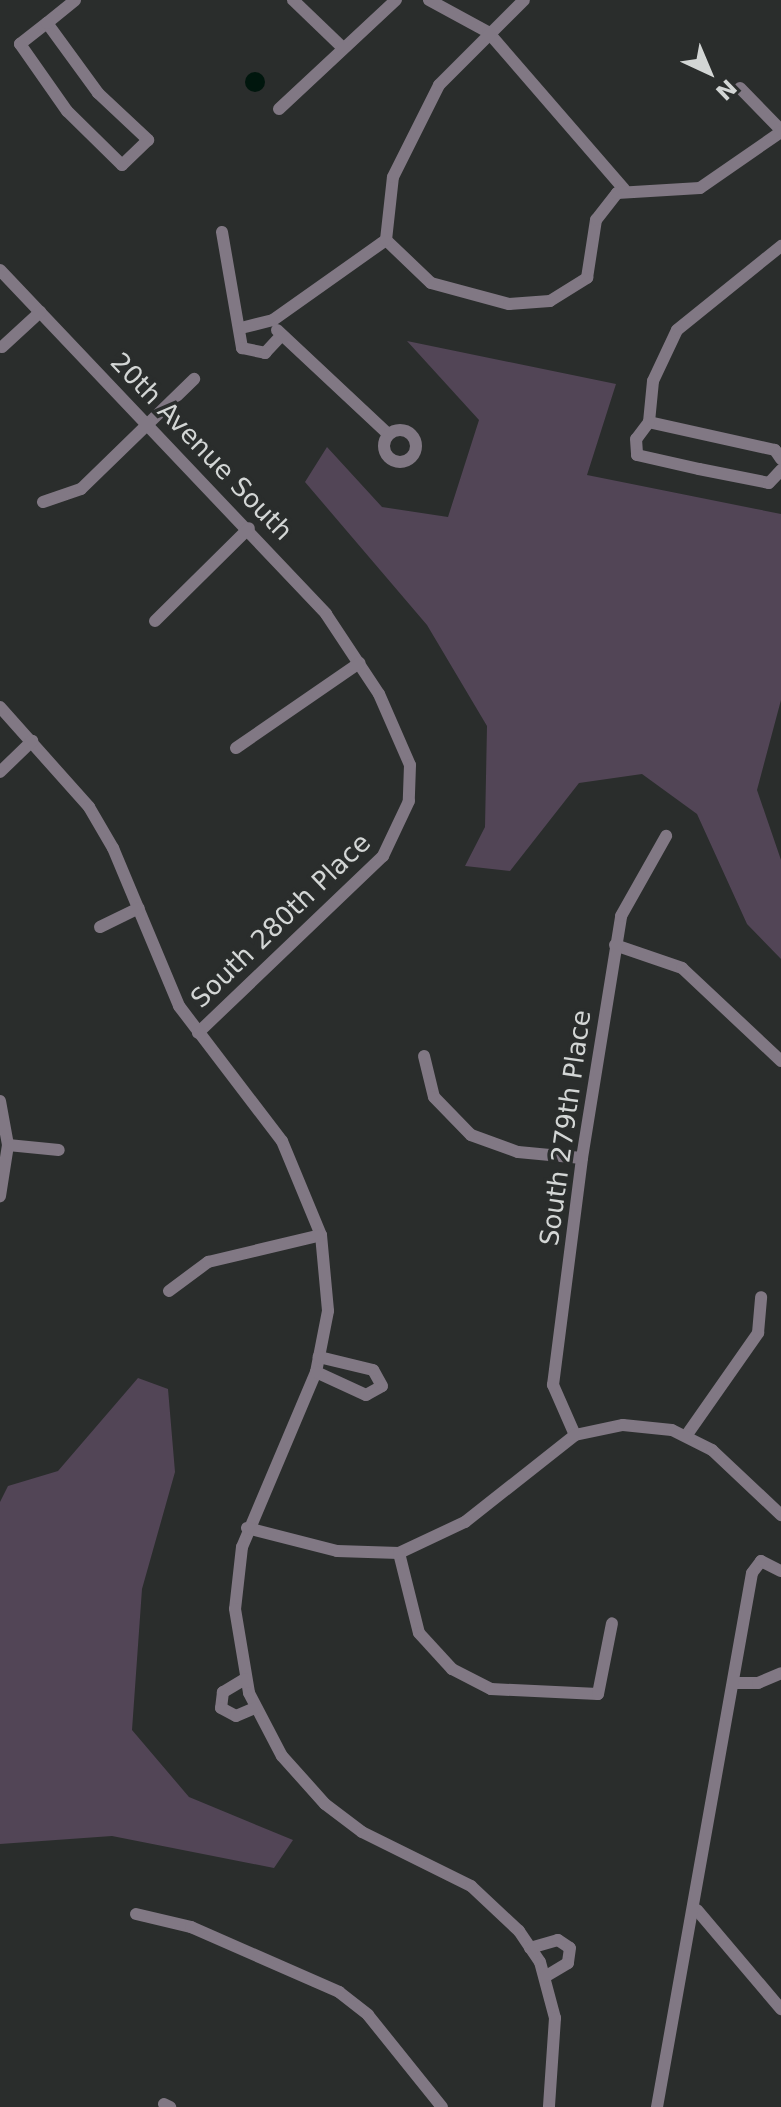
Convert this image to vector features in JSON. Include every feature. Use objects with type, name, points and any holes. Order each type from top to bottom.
[{"type":"street","points":[[47,23],[98,93],[148,140],[122,165],[67,111],[20,44],[75,0]]},
{"type":"street","points":[[293,0],[342,47]]},
{"type":"street","points":[[279,109],[342,47],[396,0]]},
{"type":"street","points":[[429,0],[488,32],[624,189]]},
{"type":"street","points":[[241,328],[273,320],[386,240],[396,168],[439,85],[488,32],[524,0]]},
{"type":"street","points":[[386,240],[431,283],[509,304],[550,301],[587,278],[596,220],[624,189],[700,188],[781,131],[740,88]]},
{"type":"street","points":[[222,232],[241,328],[242,348],[257,355],[280,337]]},
{"type":"street","points":[[781,246],[677,330],[653,381],[649,422],[639,431],[637,455],[769,483],[781,470]]},
{"type":"street","name":"20th Avenue South","points":[[0,270],[249,528],[359,663]]},
{"type":"street","points":[[2,347],[40,312]]},
{"type":"street","points":[[273,320],[280,337],[320,364],[388,434]]},
{"type":"street","points":[[43,502],[81,489],[194,379]]},
{"type":"street","points":[[649,422],[775,450],[781,459]]},
{"type":"street","points":[[155,621],[249,528]]},
{"type":"street","points":[[236,748],[359,663]]},
{"type":"street","name":"South 280th Place","points":[[198,1033],[346,895],[399,830],[410,765],[396,726],[359,663]]},
{"type":"street","points":[[0,707],[89,807],[139,908],[179,1006],[282,1141],[321,1235],[328,1311],[316,1372],[247,1528],[235,1609],[245,1679],[255,1708],[282,1756],[325,1804],[362,1832],[471,1886],[530,1948],[545,1977],[555,2018],[549,2107]]},
{"type":"street","points":[[0,772],[32,741]]},
{"type":"street","name":"South 279th Place","points":[[575,1435],[553,1385],[582,1158],[615,945],[638,877],[666,836]]},
{"type":"street","points":[[100,927],[139,908]]},
{"type":"street","points":[[615,945],[682,968],[781,1061]]},
{"type":"street","points":[[424,1056],[434,1097],[471,1135],[518,1152],[582,1158]]},
{"type":"street","points":[[0,1101],[8,1145],[0,1196]]},
{"type":"street","points":[[8,1145],[59,1150]]},
{"type":"street","points":[[169,1291],[208,1262],[321,1235]]},
{"type":"street","points":[[686,1436],[758,1333],[761,1297]]},
{"type":"street","points":[[316,1372],[366,1395],[382,1386],[373,1370],[319,1357]]},
{"type":"street","points":[[247,1528],[337,1551],[399,1553],[465,1522],[575,1435],[623,1425],[686,1436],[734,1468],[781,1515]]},
{"type":"street","points":[[399,1553],[402,1590],[419,1633],[452,1669],[491,1689],[598,1694],[612,1623]]},
{"type":"street","points":[[657,2107],[697,1910],[752,1573],[761,1561],[781,1571]]},
{"type":"street","points":[[733,1683],[758,1683],[781,1673]]},
{"type":"street","points":[[245,1679],[223,1692],[221,1708],[236,1716],[255,1708]]},
{"type":"street","points":[[697,1910],[781,2009]]},
{"type":"street","points":[[136,1914],[191,1927],[339,1992],[383,2033],[429,2097],[442,2107]]},
{"type":"street","points":[[530,1948],[558,1940],[570,1948],[568,1963],[545,1977]]},
{"type":"street","points":[[419,2107],[429,2097]]},
{"type":"shaded area","points":[[255,72],[262,75],[265,82],[262,89],[255,92],[248,89],[245,82],[248,75]]},
{"type":"shaded area","points":[[407,341],[616,384],[587,475],[781,514],[781,700],[757,790],[781,860],[781,959],[747,924],[697,814],[642,774],[579,783],[510,871],[465,866],[485,827],[487,726],[427,625],[305,482],[327,447],[382,507],[448,517],[479,420]]},
{"type":"shaded area","points":[[138,1378],[168,1389],[175,1472],[142,1589],[132,1730],[189,1797],[293,1840],[274,1868],[112,1836],[0,1844],[0,1502],[8,1486],[58,1471]]}]
